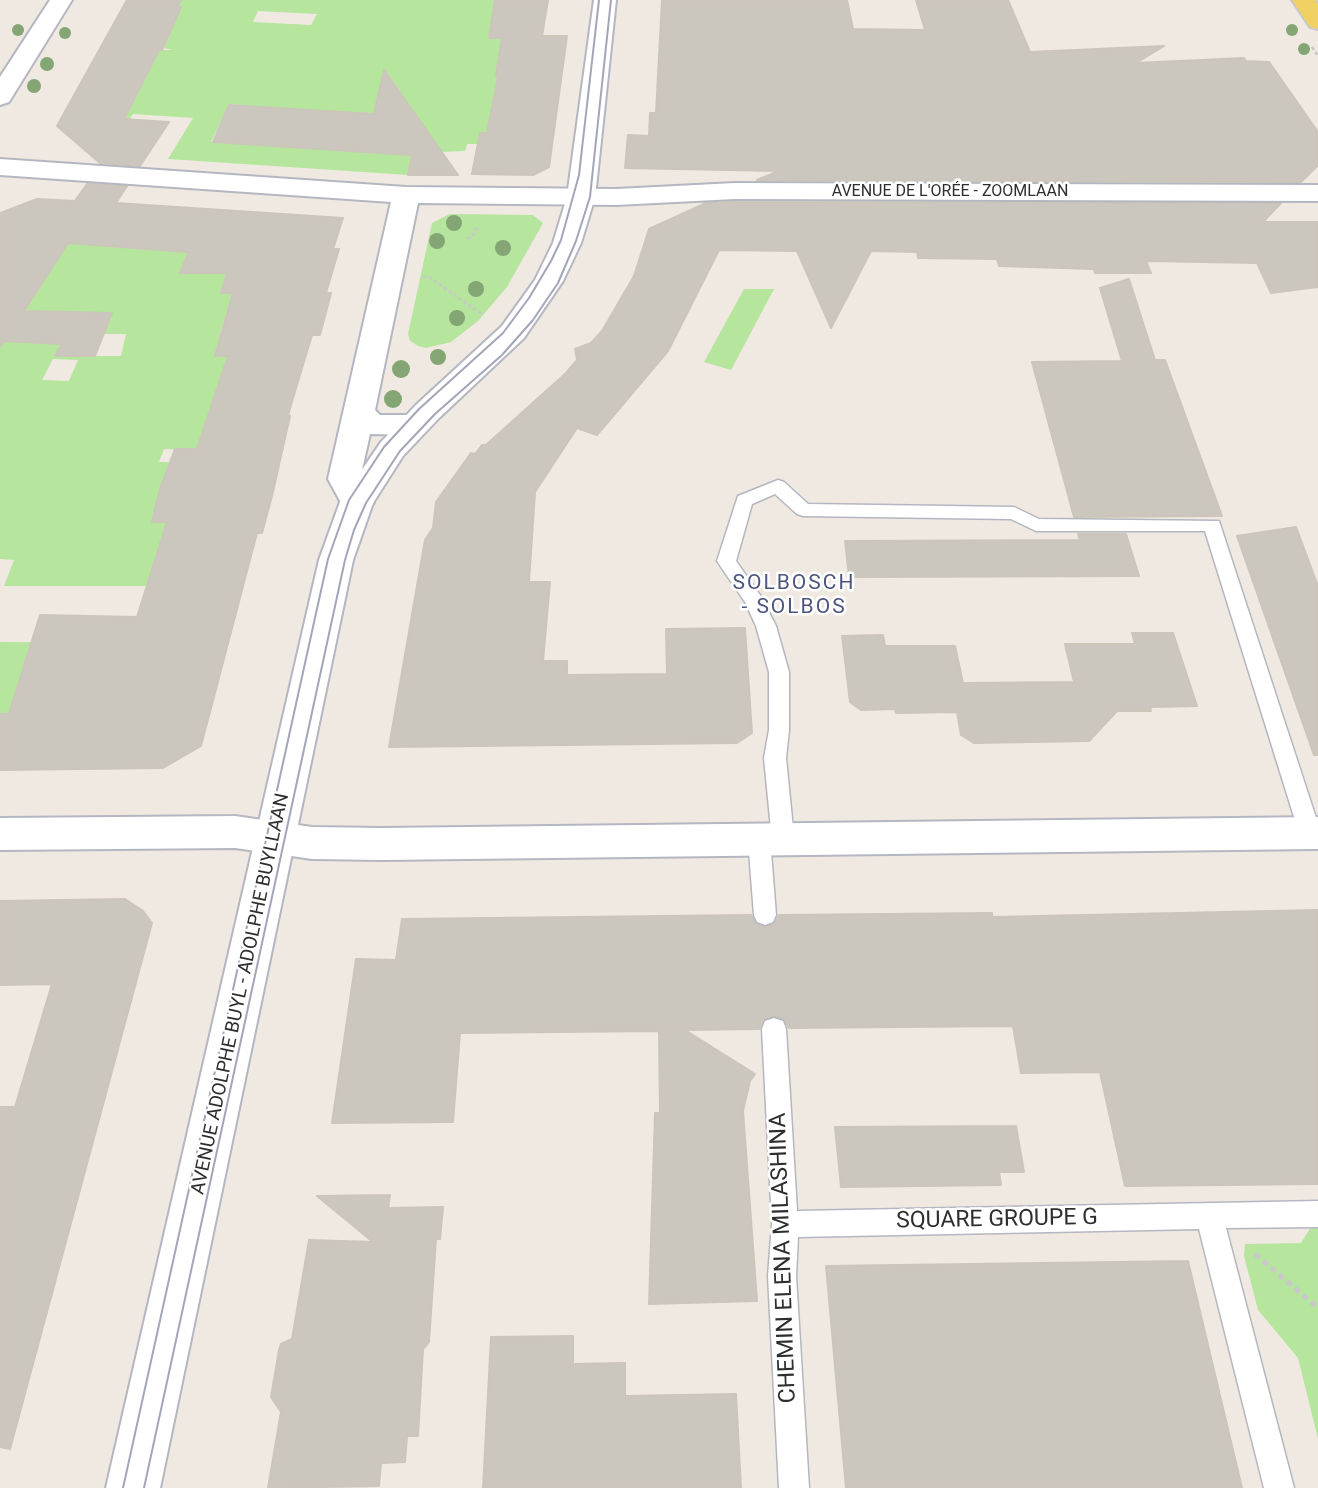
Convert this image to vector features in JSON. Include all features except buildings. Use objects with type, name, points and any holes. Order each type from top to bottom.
[{"type":"main road","points":[[1303,0],[1318,22]]},
{"type":"street","points":[[0,97],[61,0]]},
{"type":"street","name":"AVENUE ADOLPHE BUYL - ADOLPHE BUYLLAAN","points":[[133,1488],[336,559],[357,502],[392,449],[413,425],[494,352],[525,318],[558,263],[581,197],[605,0]]},
{"type":"street","name":"AVENUE DE L'ORÉE - ZOOMLAAN","points":[[0,167],[406,195],[581,197],[735,191],[1318,193]]},
{"type":"street","points":[[357,502],[344,479],[406,195]]},
{"type":"street","points":[[359,414],[373,425],[413,425]]},
{"type":"street","points":[[0,834],[235,832],[312,844],[382,844],[1314,833]]},
{"type":"lane","points":[[765,915],[779,730],[779,672],[761,618],[726,561],[744,500],[778,486],[803,510],[1014,513],[1036,526],[1212,525],[1314,833]]},
{"type":"lane","name":"CHEMIN ELENA MILASHINA","points":[[774,1028],[785,1224],[782,1276],[793,1488]]},
{"type":"lane","name":"SQUARE GROUPE G","points":[[785,1224],[1318,1214]]},
{"type":"lane","points":[[1209,1216],[1279,1488]]},
{"type":"path","points":[[420,276],[429,277],[491,318]]},
{"type":"path","points":[[1209,1216],[1318,1308]]},
{"type":"green space","points":[[181,0],[495,0],[489,38],[502,38],[499,57],[508,58],[501,94],[495,95],[493,101],[495,133],[480,133],[482,144],[467,144],[465,151],[413,153],[408,175],[168,159],[193,118],[133,114],[125,126],[106,107],[159,50],[173,50],[164,48],[170,35],[156,35],[175,21],[181,7],[177,7]],"holes":[[[258,11],[316,14],[317,14],[311,25],[253,22]],[[234,104],[241,106],[377,114],[358,152],[211,142],[228,107]]]},
{"type":"green space","points":[[450,214],[533,215],[543,223],[507,287],[478,321],[451,342],[426,348],[410,341],[408,334],[432,223]]},
{"type":"green space","points":[[79,227],[190,252],[282,238],[221,293],[233,293],[220,334],[244,334],[215,355],[234,356],[210,451],[164,449],[159,462],[169,462],[160,489],[178,522],[175,533],[163,534],[155,559],[154,586],[4,586],[14,560],[0,559],[0,341],[37,311],[0,308],[42,252],[61,254]],"holes":[[[88,313],[112,313],[104,334],[126,334],[121,356],[81,356]],[[53,359],[78,360],[69,381],[42,380]]]},
{"type":"green space","points":[[744,289],[774,289],[731,370],[704,362]]},
{"type":"green space","points":[[0,642],[133,643],[9,714],[0,714]]},
{"type":"green space","points":[[1311,1227],[1318,1227],[1318,1439],[1298,1358],[1258,1310],[1244,1256],[1245,1244],[1301,1243]]},
{"type":"tram line","points":[[123,1488],[328,559],[349,500],[384,447],[419,409],[503,333],[529,298],[551,261],[561,240],[579,175],[599,0]]},
{"type":"tram line","points":[[144,1488],[345,560],[354,530],[366,503],[400,451],[435,414],[502,355],[533,320],[558,283],[576,241],[590,197],[611,0]]},
{"type":"district","name":"SOLBOSCH - SOLBOS","points":[[794,596]]}]
